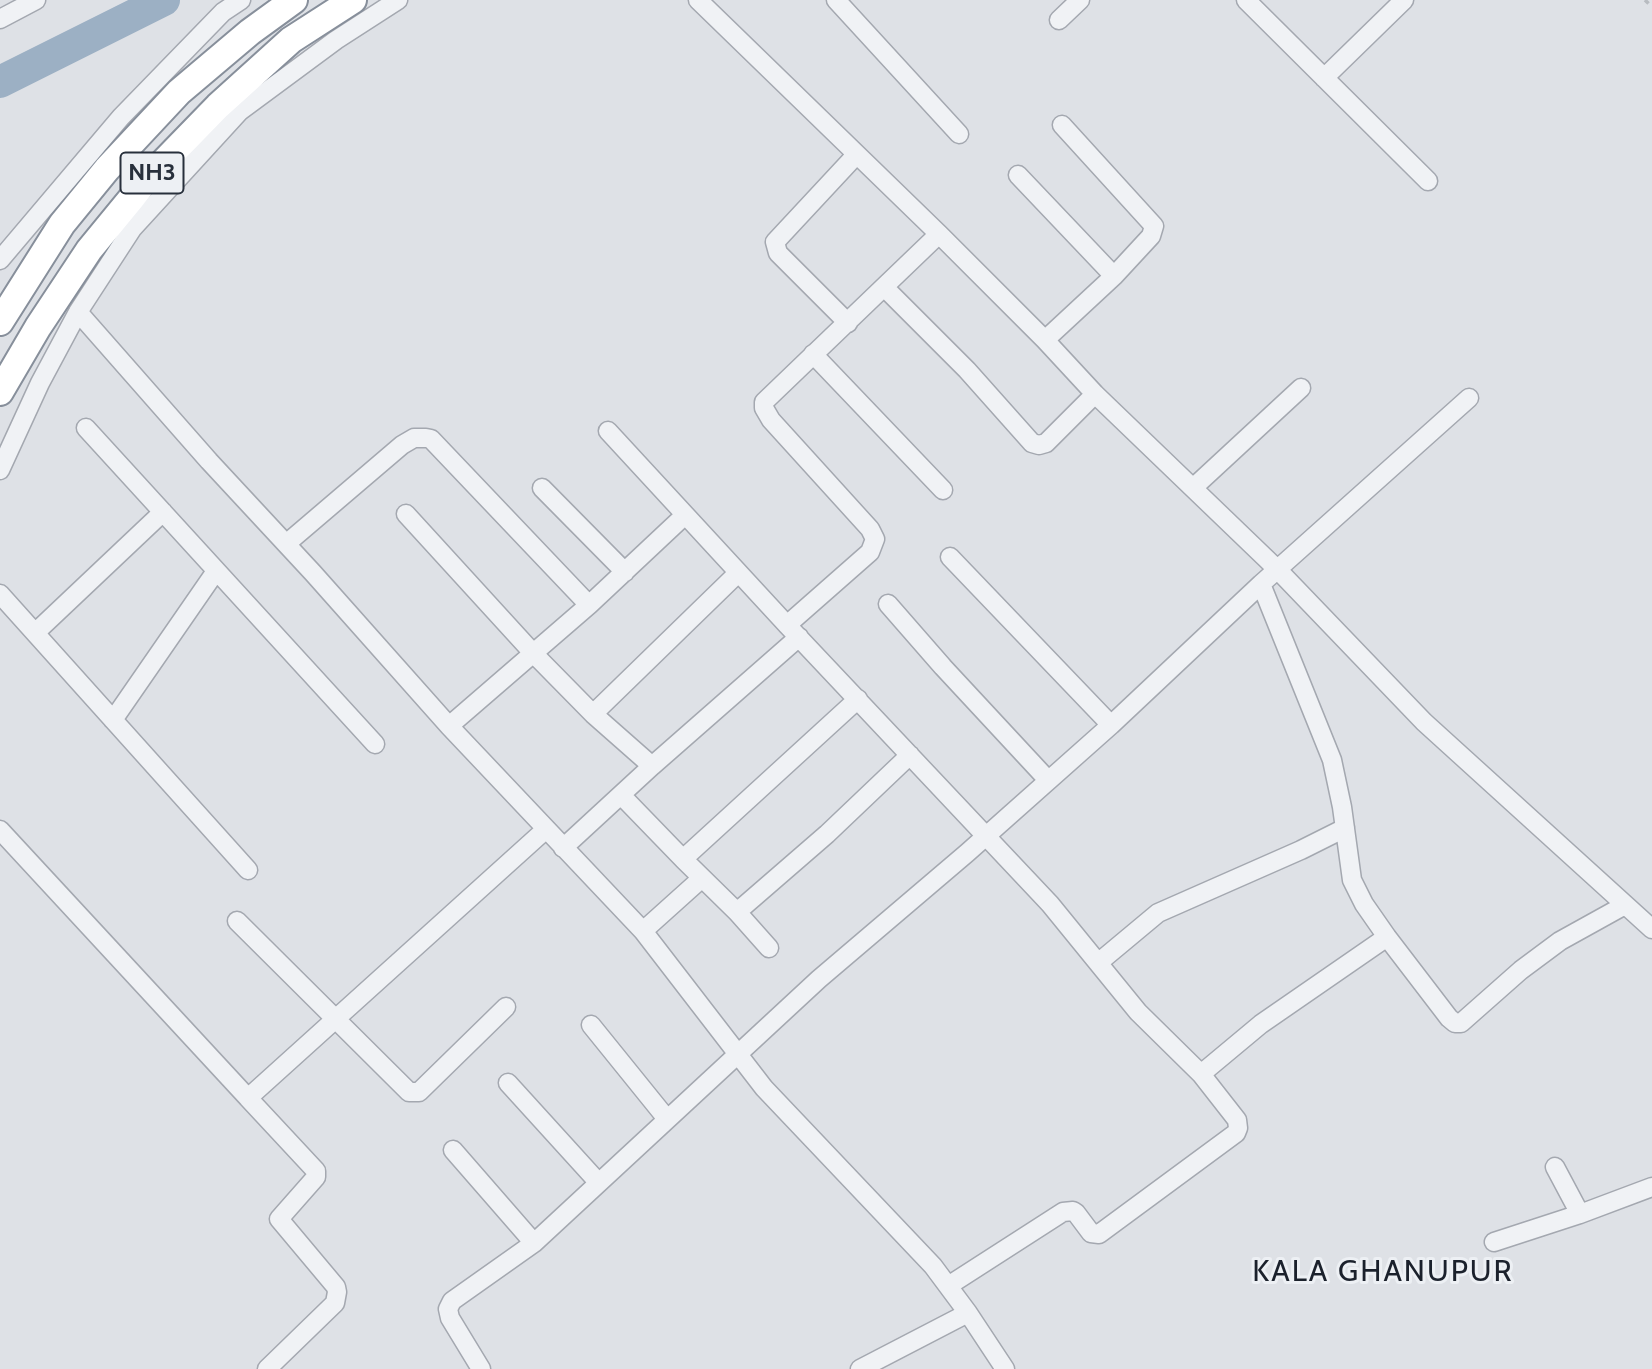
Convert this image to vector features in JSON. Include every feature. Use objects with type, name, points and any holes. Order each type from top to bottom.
[{"type":"highway","name":"NH3","points":[[0,322],[62,225],[107,169],[179,92],[250,32],[294,0]]},
{"type":"highway","name":"NH3","points":[[0,392],[38,327],[89,250],[149,177],[218,106],[291,40],[353,0]]},
{"type":"street","points":[[0,19],[36,0]]},
{"type":"street","points":[[0,260],[218,5],[241,0]]},
{"type":"street","points":[[0,470],[40,383],[78,312],[132,229],[240,111],[336,40],[398,0]]},
{"type":"street","points":[[698,0],[1278,570],[1424,722],[1652,929]]},
{"type":"street","points":[[836,0],[959,134]]},
{"type":"street","points":[[1059,20],[1080,0]]},
{"type":"street","points":[[1246,0],[1428,181]]},
{"type":"street","points":[[1324,78],[1404,0]]},
{"type":"street","points":[[1045,340],[1114,276],[1152,236],[1154,226],[1062,125]]},
{"type":"street","points":[[848,323],[778,253],[775,242],[856,155]]},
{"type":"street","points":[[1018,175],[1114,276]]},
{"type":"street","points":[[563,848],[793,631],[874,545],[875,539],[870,529],[771,419],[764,408],[764,402],[939,234]]},
{"type":"street","points":[[884,287],[967,370],[1032,443],[1046,443],[1096,394]]},
{"type":"street","points":[[78,312],[449,726],[643,931],[764,1088],[923,1256],[948,1286],[1005,1369]]},
{"type":"street","points":[[813,354],[943,490]]},
{"type":"street","points":[[1194,487],[1301,388]]},
{"type":"street","points":[[481,1369],[450,1318],[449,1306],[452,1301],[534,1243],[819,979],[1111,725],[1261,584],[1469,397]]},
{"type":"street","points":[[86,428],[375,744]]},
{"type":"street","points":[[608,431],[1050,904],[1138,1012],[1201,1074],[1237,1120],[1236,1133],[1099,1234],[1091,1233],[1073,1211],[1063,1212],[948,1286]]},
{"type":"street","points":[[286,544],[402,445],[414,438],[426,438],[440,449],[589,605]]},
{"type":"street","points":[[542,488],[625,572]]},
{"type":"street","points":[[35,633],[163,512]]},
{"type":"street","points":[[406,514],[533,653],[593,714],[652,766]]},
{"type":"street","points":[[449,726],[589,605],[685,515]]},
{"type":"street","points":[[950,557],[1111,725]]},
{"type":"street","points":[[113,720],[216,571]]},
{"type":"street","points":[[593,714],[738,573]]},
{"type":"street","points":[[1261,584],[1332,760],[1352,880],[1387,937],[1455,1023],[1461,1023],[1521,970],[1560,941],[1625,905]]},
{"type":"street","points":[[0,594],[248,870]]},
{"type":"street","points":[[888,604],[1047,779]]},
{"type":"street","points":[[683,859],[859,699]]},
{"type":"street","points":[[737,912],[817,843],[910,755]]},
{"type":"street","points":[[621,795],[769,948]]},
{"type":"street","points":[[1098,962],[1158,912],[1345,828]]},
{"type":"street","points":[[0,830],[316,1171],[316,1177],[279,1219],[336,1287],[335,1303],[267,1369]]},
{"type":"street","points":[[248,1098],[545,830]]},
{"type":"street","points":[[643,931],[702,878]]},
{"type":"street","points":[[237,922],[413,1093],[419,1092],[506,1007]]},
{"type":"street","points":[[1201,1074],[1261,1024],[1387,937]]},
{"type":"street","points":[[591,1025],[667,1119]]},
{"type":"street","points":[[508,1083],[598,1182]]},
{"type":"street","points":[[453,1150],[534,1243]]},
{"type":"street","points":[[1555,1167],[1580,1214]]},
{"type":"street","points":[[1494,1242],[1652,1187]]},
{"type":"street","points":[[860,1369],[968,1313]]},
{"type":"path","points":[[1645,0],[1652,7]]},
{"type":"waterway","points":[[0,82],[164,0]]},
{"type":"district","name":"KALA GHANUPUR","points":[[1383,1272]]}]
